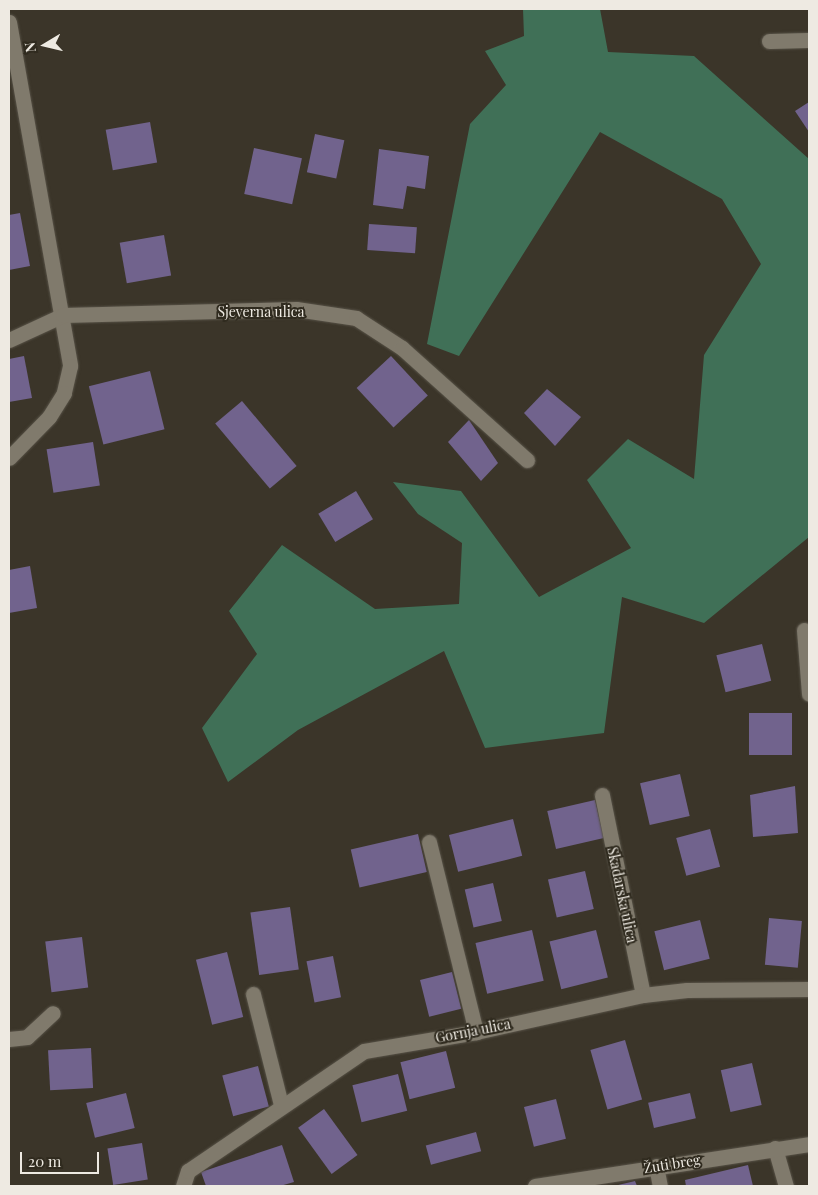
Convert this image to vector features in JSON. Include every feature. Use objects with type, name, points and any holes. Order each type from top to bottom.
[{"type":"street","points":[[9,22],[63,315],[70,366],[64,393],[49,417],[9,458]]},
{"type":"street","points":[[769,41],[809,40]]},
{"type":"street","name":"Sjeverna ulica","points":[[9,340],[63,315],[296,310],[356,318],[402,348],[527,460]]},
{"type":"street","points":[[804,630],[809,694]]},
{"type":"street","name":"Skadarska ulica","points":[[602,795],[643,994]]},
{"type":"street","points":[[428,842],[476,1032]]},
{"type":"street","name":"Gornja ulica","points":[[183,1186],[188,1171],[281,1105],[364,1051],[476,1032],[643,994],[687,990],[809,989]]},
{"type":"street","points":[[253,994],[281,1105]]},
{"type":"street","points":[[9,1039],[28,1037],[53,1013]]},
{"type":"street","name":"Žuti breg","points":[[535,1186],[809,1144]]},
{"type":"street","points":[[775,1148],[786,1186]]},
{"type":"street","points":[[656,1166],[660,1186]]},
{"type":"green space","points":[[523,9],[600,9],[608,52],[694,56],[809,159],[809,537],[704,623],[622,597],[604,733],[485,748],[444,651],[298,730],[228,782],[202,728],[257,654],[229,611],[282,545],[375,609],[459,604],[462,543],[418,514],[393,482],[461,491],[539,597],[631,548],[587,480],[628,439],[694,479],[704,355],[761,264],[722,199],[600,132],[459,356],[427,344],[470,124],[506,85],[485,51],[524,36]]},
{"type":"building","points":[[809,102],[809,132],[795,111]]},
{"type":"building","points":[[150,122],[157,162],[113,170],[106,130]]},
{"type":"building","points":[[315,134],[344,140],[336,178],[307,172]]},
{"type":"building","points":[[254,148],[302,158],[292,204],[244,194]]},
{"type":"building","points":[[379,149],[429,156],[425,189],[407,186],[403,209],[373,205]]},
{"type":"building","points":[[20,213],[30,266],[9,270],[9,215]]},
{"type":"building","points":[[369,224],[417,227],[415,253],[367,250]]},
{"type":"building","points":[[164,235],[171,275],[127,283],[120,243]]},
{"type":"building","points":[[24,356],[32,398],[9,402],[9,359]]},
{"type":"building","points":[[391,356],[428,395],[393,428],[357,388]]},
{"type":"building","points":[[150,371],[165,429],[103,444],[89,386]]},
{"type":"building","points":[[547,389],[581,417],[555,446],[524,413]]},
{"type":"building","points":[[242,401],[297,466],[270,489],[215,423]]},
{"type":"building","points":[[469,420],[498,463],[481,481],[448,442]]},
{"type":"building","points":[[93,442],[100,485],[53,493],[47,449]]},
{"type":"building","points":[[356,491],[373,519],[335,542],[318,514]]},
{"type":"building","points":[[30,566],[37,608],[9,613],[9,570]]},
{"type":"building","points":[[762,644],[771,681],[726,692],[716,655]]},
{"type":"building","points":[[749,713],[792,713],[792,755],[749,755]]},
{"type":"building","points":[[680,774],[690,816],[650,825],[640,783]]},
{"type":"building","points":[[795,786],[798,833],[753,837],[750,795]]},
{"type":"building","points":[[595,800],[604,838],[556,849],[547,811]]},
{"type":"building","points":[[513,819],[522,856],[458,872],[449,835]]},
{"type":"building","points":[[710,829],[720,867],[686,876],[676,838]]},
{"type":"building","points":[[418,834],[427,872],[360,888],[351,850]]},
{"type":"building","points":[[585,871],[594,909],[557,918],[548,880]]},
{"type":"building","points":[[493,883],[502,921],[474,928],[465,890]]},
{"type":"building","points":[[290,907],[299,969],[259,975],[250,913]]},
{"type":"building","points":[[769,918],[802,921],[798,968],[765,965]]},
{"type":"building","points":[[700,920],[710,959],[664,970],[654,931]]},
{"type":"building","points":[[532,930],[544,981],[487,994],[475,943]]},
{"type":"building","points":[[596,930],[608,978],[561,989],[549,942]]},
{"type":"building","points":[[82,937],[88,988],[51,992],[45,942]]},
{"type":"building","points":[[227,952],[243,1017],[212,1025],[196,960]]},
{"type":"building","points":[[333,956],[341,997],[315,1002],[306,961]]},
{"type":"building","points":[[452,972],[461,1009],[429,1017],[420,980]]},
{"type":"building","points":[[625,1040],[642,1100],[607,1110],[590,1050]]},
{"type":"building","points":[[91,1048],[93,1088],[50,1090],[48,1050]]},
{"type":"building","points":[[446,1051],[455,1088],[410,1099],[400,1062]]},
{"type":"building","points":[[752,1063],[762,1105],[730,1112],[721,1070]]},
{"type":"building","points":[[258,1066],[269,1107],[233,1116],[222,1076]]},
{"type":"building","points":[[398,1074],[407,1111],[362,1122],[352,1085]]},
{"type":"building","points":[[126,1093],[135,1128],[95,1138],[86,1103]]},
{"type":"building","points":[[690,1093],[696,1118],[654,1128],[648,1103]]},
{"type":"building","points":[[556,1099],[566,1139],[534,1147],[524,1107]]},
{"type":"building","points":[[324,1109],[358,1155],[332,1174],[298,1128]]},
{"type":"building","points":[[476,1132],[481,1151],[431,1165],[426,1145]]},
{"type":"building","points":[[142,1143],[148,1180],[113,1185],[107,1148]]},
{"type":"building","points":[[282,1145],[294,1182],[280,1186],[206,1186],[201,1172]]},
{"type":"building","points":[[748,1165],[753,1186],[686,1186],[685,1180]]},
{"type":"building","points":[[635,1181],[637,1186],[614,1186]]}]
